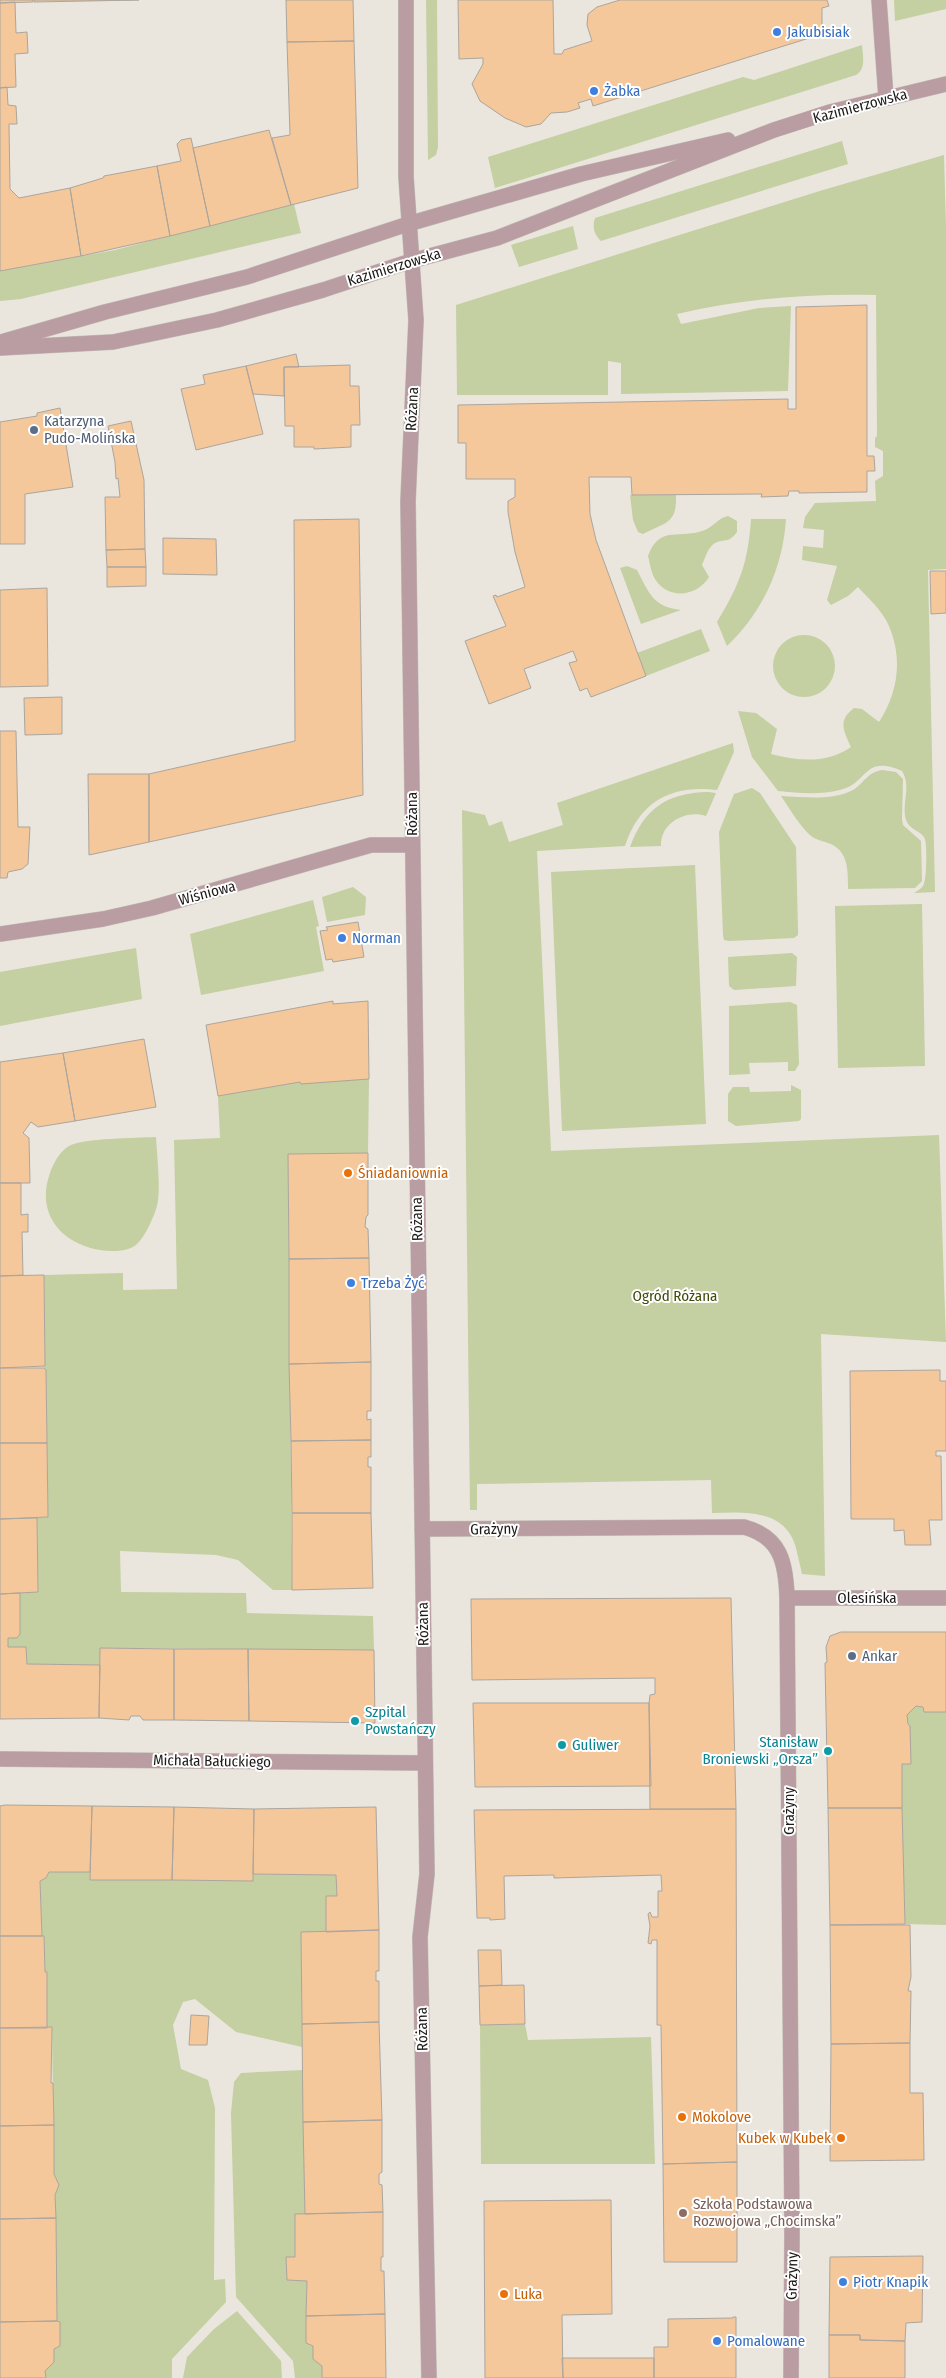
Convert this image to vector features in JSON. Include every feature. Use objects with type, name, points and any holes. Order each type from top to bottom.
[{"type":"street","name":"Różana","points":[[406,0],[408,224],[416,320],[408,501],[427,1874],[420,1937],[429,2378]]},
{"type":"street","points":[[879,0],[886,98]]},
{"type":"street","name":"Kazimierzowska","points":[[0,342],[247,276],[408,224],[581,174],[774,130],[886,98],[946,84]]},
{"type":"street","name":"Kazimierzowska","points":[[0,348],[113,342],[217,320],[323,290],[411,261],[496,238],[774,130]]},
{"type":"street","name":"Wiśniowa","points":[[0,934],[103,919],[152,908],[371,845],[412,845]]},
{"type":"street","name":"Grażyny","points":[[422,1529],[744,1527],[763,1534],[776,1545],[787,1585],[792,2378]]},
{"type":"street","name":"Olesińska","points":[[787,1598],[946,1598]]},
{"type":"street","name":"Michała Bałuckiego","points":[[0,1759],[425,1762]]},
{"type":"green space","points":[[426,0],[437,0],[438,147],[436,155],[428,160]]},
{"type":"green space","points":[[894,0],[946,0],[946,9],[895,21]]},
{"type":"green space","points":[[862,45],[863,66],[856,75],[495,188],[488,157],[743,77],[754,80]]},
{"type":"green space","points":[[842,141],[848,164],[601,241],[595,233],[595,218]]},
{"type":"green space","points":[[944,155],[946,228],[946,569],[928,570],[935,892],[914,893],[924,883],[926,843],[923,836],[910,826],[906,820],[906,783],[902,771],[880,766],[873,768],[849,787],[832,792],[778,791],[752,757],[738,711],[756,713],[777,729],[771,754],[812,760],[832,756],[851,747],[844,731],[844,722],[845,717],[854,708],[862,709],[879,722],[891,699],[896,676],[896,651],[889,626],[883,615],[858,587],[848,596],[831,605],[827,600],[837,566],[802,560],[803,546],[823,548],[824,530],[803,528],[805,517],[815,503],[876,501],[875,481],[883,476],[883,451],[875,447],[875,438],[877,436],[876,295],[776,298],[726,304],[677,314],[681,324],[759,308],[791,306],[788,391],[621,394],[621,363],[608,361],[608,395],[457,395],[456,305],[823,190]]},
{"type":"green space","points":[[294,204],[301,233],[21,299],[0,301],[0,271],[115,250]]},
{"type":"green space","points":[[573,226],[578,249],[519,267],[511,245]]},
{"type":"green space","points":[[630,495],[676,495],[676,505],[672,517],[664,524],[643,534],[638,532],[633,520]]},
{"type":"green space","points":[[728,516],[737,521],[737,532],[729,539],[715,543],[709,550],[702,565],[709,577],[704,584],[690,592],[682,593],[675,593],[661,586],[654,577],[648,556],[658,540],[665,536],[696,533],[705,530]]},
{"type":"green space","points":[[751,519],[786,519],[781,554],[776,571],[761,604],[740,633],[727,646],[717,622],[732,596],[745,561]]},
{"type":"green space","points":[[627,566],[637,570],[653,598],[664,606],[681,610],[641,624],[620,568]]},
{"type":"green space","points":[[701,629],[710,651],[646,676],[637,653]]},
{"type":"green space","points":[[804,635],[816,638],[826,644],[832,654],[835,666],[832,678],[826,688],[816,694],[804,697],[792,694],[782,688],[776,678],[773,666],[776,654],[782,644],[792,638]]},
{"type":"green space","name":"Ogród Różana","points":[[733,743],[734,752],[717,790],[685,790],[659,799],[639,818],[631,830],[625,846],[537,851],[551,1151],[939,1135],[946,1342],[821,1334],[825,1576],[802,1574],[791,1535],[773,1519],[750,1513],[712,1513],[711,1480],[477,1484],[477,1510],[470,1510],[462,810],[485,815],[489,826],[502,821],[509,842],[563,825],[557,803]]},
{"type":"green space","points":[[882,770],[896,772],[903,779],[903,825],[921,841],[922,881],[915,888],[848,889],[848,875],[844,856],[835,846],[810,835],[798,822],[781,796],[818,798],[836,796],[853,790],[870,775]]},
{"type":"green space","points":[[752,788],[760,793],[796,847],[798,935],[794,938],[724,940],[719,832],[734,794]]},
{"type":"green space","points":[[708,792],[716,793],[706,816],[690,814],[676,820],[665,831],[661,846],[630,847],[642,823],[658,806],[680,796]]},
{"type":"green space","points":[[695,865],[706,1124],[562,1131],[551,872]]},
{"type":"green space","points":[[353,887],[366,897],[365,915],[327,922],[322,897]]},
{"type":"green space","points":[[313,900],[319,926],[316,927],[324,971],[201,995],[190,934]]},
{"type":"green space","points":[[922,904],[925,1066],[838,1068],[835,906]]},
{"type":"green space","points":[[136,948],[142,999],[0,1026],[0,972]]},
{"type":"green space","points":[[792,953],[797,957],[796,986],[734,990],[729,986],[728,957]]},
{"type":"green space","points":[[790,1002],[797,1005],[799,1064],[795,1071],[788,1071],[788,1062],[749,1063],[750,1074],[729,1075],[729,1006]]},
{"type":"green space","points":[[369,1079],[368,1153],[288,1154],[292,1590],[273,1590],[238,1560],[216,1555],[120,1551],[121,1592],[246,1593],[247,1613],[373,1616],[374,1650],[100,1648],[100,1665],[27,1664],[8,1647],[8,1638],[17,1638],[20,1634],[20,1593],[38,1592],[37,1518],[48,1517],[46,1370],[43,1366],[45,1366],[44,1275],[123,1273],[123,1290],[177,1289],[174,1140],[220,1138],[218,1096],[300,1082]]},
{"type":"green space","points":[[791,1085],[801,1090],[801,1119],[799,1121],[736,1126],[728,1121],[728,1094],[733,1087],[749,1087],[750,1092],[791,1091]]},
{"type":"green space","points":[[156,1137],[159,1182],[157,1206],[141,1240],[132,1248],[110,1251],[94,1249],[67,1237],[50,1216],[46,1203],[46,1189],[50,1173],[60,1154],[69,1146],[86,1141]]},
{"type":"green space","points":[[916,1706],[923,1707],[924,1712],[946,1712],[946,1925],[905,1924],[904,1884],[902,1883],[902,1764],[911,1764],[907,1715]]},
{"type":"green space","points":[[49,1872],[90,1872],[172,1880],[253,1881],[253,1874],[336,1875],[337,1896],[326,1897],[326,1932],[301,1932],[302,2047],[236,2032],[195,1999],[183,2002],[173,2025],[181,2069],[208,2080],[215,2108],[214,2280],[225,2279],[226,2302],[172,2359],[172,2378],[46,2378],[45,2371],[54,2362],[54,2349],[60,2346],[60,2323],[57,2321],[55,2195],[59,2185],[54,2174],[52,2028],[47,2027],[47,1972],[45,1972],[44,1936],[42,1936],[40,1881],[46,1878]]},
{"type":"green space","points":[[525,2024],[528,2040],[651,2037],[655,2164],[481,2164],[480,2025]]},
{"type":"green space","points":[[303,2070],[305,2214],[295,2257],[286,2258],[287,2280],[307,2281],[306,2343],[313,2346],[322,2366],[322,2378],[295,2378],[293,2361],[236,2297],[231,2113],[234,2082],[241,2073]]},
{"type":"green space","points":[[237,2311],[281,2361],[282,2378],[183,2378],[187,2357],[214,2329]]},
{"type":"building","points":[[0,0],[33,0],[33,2],[0,3]]},
{"type":"building","points":[[34,0],[139,0],[34,2]]},
{"type":"building","points":[[286,0],[353,0],[354,41],[287,42]]},
{"type":"building","points":[[458,0],[553,0],[554,54],[562,54],[564,50],[592,41],[587,25],[588,14],[597,7],[620,0],[827,0],[829,6],[822,8],[822,34],[593,106],[591,99],[578,103],[580,108],[567,112],[551,113],[541,124],[526,127],[505,118],[480,101],[472,84],[483,64],[483,58],[459,59]]},
{"type":"building","points":[[15,2],[16,33],[27,32],[28,53],[15,54],[16,87],[0,88],[0,3]]},
{"type":"building","points":[[354,41],[358,188],[291,205],[272,138],[290,135],[287,42]]},
{"type":"building","points":[[7,87],[8,105],[16,106],[17,124],[9,124],[10,189],[19,198],[70,188],[81,256],[0,271],[0,88]]},
{"type":"building","points":[[269,130],[291,205],[210,226],[193,148]]},
{"type":"building","points":[[191,138],[210,226],[170,236],[157,166],[181,161],[177,144],[181,140]]},
{"type":"building","points":[[157,166],[170,236],[81,256],[70,188],[103,178],[104,176]]},
{"type":"building","points":[[867,305],[867,456],[874,456],[875,471],[867,471],[867,492],[799,493],[799,491],[789,491],[788,496],[761,497],[762,494],[632,495],[631,477],[589,477],[590,514],[596,540],[646,676],[591,697],[587,688],[580,691],[569,663],[577,661],[573,651],[524,669],[531,688],[489,704],[465,641],[506,626],[493,596],[496,595],[497,597],[525,587],[515,552],[508,512],[508,501],[515,497],[515,479],[466,479],[466,443],[458,443],[458,405],[788,399],[788,409],[796,409],[796,307]]},
{"type":"building","points":[[296,354],[299,367],[284,367],[284,396],[253,394],[246,366]]},
{"type":"building","points":[[350,365],[350,386],[359,386],[360,425],[351,425],[351,447],[314,449],[314,447],[294,447],[294,426],[285,426],[284,367]]},
{"type":"building","points":[[246,366],[263,434],[196,450],[181,389],[205,384],[203,375]]},
{"type":"building","points":[[60,408],[73,487],[25,494],[25,544],[0,544],[0,422],[37,416],[37,413]]},
{"type":"building","points":[[131,421],[144,480],[145,549],[106,550],[105,497],[120,497],[108,426]]},
{"type":"building","points":[[359,519],[363,795],[149,842],[149,774],[295,741],[294,520]]},
{"type":"building","points":[[163,538],[216,539],[217,575],[163,574]]},
{"type":"building","points":[[145,549],[146,567],[107,567],[106,550]]},
{"type":"building","points":[[107,567],[146,567],[146,586],[107,587]]},
{"type":"building","points":[[930,571],[946,571],[946,613],[931,614]]},
{"type":"building","points":[[47,588],[48,686],[0,687],[0,590]]},
{"type":"building","points":[[62,697],[62,734],[25,735],[24,698]]},
{"type":"building","points":[[0,731],[16,731],[18,827],[30,827],[28,864],[22,869],[8,872],[7,878],[0,878]]},
{"type":"building","points":[[88,774],[149,774],[149,842],[89,855]]},
{"type":"building","name":"Norman","points":[[358,922],[364,957],[333,962],[332,959],[326,960],[320,931],[328,930],[326,927]]},
{"type":"building","points":[[333,1001],[333,1004],[368,1001],[369,1079],[301,1084],[300,1082],[218,1096],[206,1025]]},
{"type":"building","points":[[144,1039],[156,1107],[75,1121],[63,1053]]},
{"type":"building","points":[[63,1053],[75,1121],[38,1127],[31,1122],[23,1133],[29,1138],[30,1183],[0,1183],[0,1062]]},
{"type":"building","points":[[368,1153],[368,1215],[365,1227],[368,1229],[369,1258],[289,1259],[288,1154]]},
{"type":"building","points":[[0,1183],[21,1183],[21,1215],[28,1214],[28,1232],[22,1232],[23,1275],[0,1276]]},
{"type":"building","points":[[369,1258],[371,1362],[289,1364],[289,1259]]},
{"type":"building","points":[[44,1275],[45,1366],[0,1368],[0,1276]]},
{"type":"building","points":[[371,1362],[371,1411],[367,1411],[367,1420],[371,1419],[371,1440],[291,1441],[289,1364]]},
{"type":"building","points":[[0,1368],[44,1368],[46,1370],[47,1443],[0,1443]]},
{"type":"building","points":[[940,1370],[940,1381],[946,1381],[946,1451],[936,1451],[936,1456],[941,1456],[942,1520],[929,1520],[931,1545],[905,1545],[904,1530],[894,1531],[894,1519],[851,1519],[850,1371]]},
{"type":"building","points":[[371,1440],[371,1457],[368,1457],[368,1467],[371,1467],[371,1513],[292,1513],[291,1441]]},
{"type":"building","points":[[0,1443],[47,1443],[48,1517],[0,1519]]},
{"type":"building","points":[[292,1513],[371,1513],[373,1588],[292,1590]]},
{"type":"building","points":[[37,1518],[38,1592],[0,1594],[0,1519]]},
{"type":"building","points":[[20,1593],[20,1634],[17,1638],[8,1638],[8,1647],[26,1647],[27,1664],[100,1665],[99,1718],[0,1719],[0,1594]]},
{"type":"building","points":[[731,1598],[736,1809],[650,1809],[649,1703],[650,1695],[655,1694],[655,1678],[472,1680],[471,1599]]},
{"type":"building","points":[[841,1632],[946,1632],[946,1712],[924,1712],[923,1707],[916,1706],[907,1715],[910,1726],[911,1764],[902,1764],[902,1808],[828,1808],[826,1647],[830,1636]]},
{"type":"building","points":[[100,1648],[174,1649],[174,1720],[143,1720],[140,1716],[131,1716],[129,1720],[99,1718]]},
{"type":"building","points":[[174,1649],[248,1649],[249,1721],[174,1720]]},
{"type":"building","points":[[248,1649],[374,1650],[375,1723],[249,1721]]},
{"type":"building","name":"Guliwer","points":[[473,1703],[649,1703],[651,1786],[475,1787]]},
{"type":"building","points":[[0,1806],[92,1806],[90,1872],[49,1872],[46,1878],[40,1881],[42,1936],[0,1936]]},
{"type":"building","points":[[92,1806],[174,1807],[172,1880],[90,1880]]},
{"type":"building","points":[[174,1807],[254,1809],[253,1881],[172,1880]]},
{"type":"building","points":[[376,1807],[379,1930],[326,1932],[326,1896],[337,1896],[336,1875],[253,1874],[254,1809]]},
{"type":"building","points":[[828,1808],[902,1808],[905,1924],[830,1925]]},
{"type":"building","points":[[736,1809],[737,2162],[663,2164],[661,2025],[657,2025],[657,1940],[652,1940],[651,1944],[648,1943],[650,1926],[648,1914],[650,1912],[652,1917],[658,1917],[658,1891],[662,1891],[661,1875],[554,1878],[554,1875],[504,1876],[505,1919],[490,1920],[490,1918],[477,1918],[474,1810]]},
{"type":"building","points":[[830,1925],[910,1925],[911,1977],[908,1991],[911,1991],[910,2043],[831,2044]]},
{"type":"building","points":[[379,1930],[379,1971],[376,1971],[376,1981],[379,1981],[379,2022],[302,2024],[301,1932]]},
{"type":"building","points":[[0,1936],[44,1936],[45,1972],[47,1972],[47,2028],[0,2028]]},
{"type":"building","points":[[478,1950],[501,1950],[502,1985],[479,1986]]},
{"type":"building","points":[[524,1985],[525,2024],[480,2025],[479,1986]]},
{"type":"building","points":[[191,2015],[209,2016],[207,2045],[189,2045]]},
{"type":"building","points":[[379,2022],[382,2120],[303,2122],[302,2024]]},
{"type":"building","points":[[52,2027],[51,2083],[53,2083],[54,2125],[0,2126],[0,2028]]},
{"type":"building","points":[[910,2043],[910,2093],[923,2093],[924,2160],[830,2161],[831,2044]]},
{"type":"building","points":[[382,2120],[382,2172],[379,2174],[379,2184],[382,2185],[383,2212],[305,2214],[303,2122]]},
{"type":"building","points":[[54,2125],[54,2174],[59,2185],[55,2195],[56,2218],[0,2219],[0,2126]]},
{"type":"building","points":[[737,2162],[737,2262],[664,2262],[663,2164]]},
{"type":"building","points":[[611,2200],[612,2314],[562,2315],[563,2378],[485,2378],[484,2201]]},
{"type":"building","points":[[383,2212],[383,2257],[381,2257],[381,2271],[384,2271],[385,2314],[306,2316],[307,2281],[287,2280],[286,2257],[295,2257],[295,2214]]},
{"type":"building","points":[[56,2218],[57,2321],[0,2322],[0,2219]]},
{"type":"building","points":[[923,2256],[922,2322],[906,2323],[905,2341],[860,2340],[860,2335],[829,2335],[830,2257]]},
{"type":"building","points":[[385,2314],[386,2378],[322,2378],[322,2366],[313,2359],[313,2346],[306,2343],[306,2316]]},
{"type":"building","points":[[736,2317],[736,2378],[654,2378],[654,2347],[668,2347],[668,2319]]},
{"type":"building","points":[[0,2322],[60,2322],[60,2346],[54,2349],[54,2362],[45,2371],[46,2378],[0,2378]]},
{"type":"building","points":[[829,2335],[860,2335],[860,2340],[905,2341],[905,2378],[829,2378]]},
{"type":"building","points":[[562,2358],[654,2358],[654,2378],[563,2378]]},
{"type":"place","name":"Jakubisiak","points":[[777,32]]},
{"type":"place","name":"Żabka","points":[[594,91]]},
{"type":"place","name":"Katarzyna Pudo-Molińska","points":[[34,430]]},
{"type":"place","name":"Norman","points":[[342,938]]},
{"type":"place","name":"Śniadaniownia","points":[[348,1173]]},
{"type":"place","name":"Trzeba Żyć","points":[[351,1283]]},
{"type":"place","name":"Ankar","points":[[852,1656]]},
{"type":"place","name":"Szpital Powstańczy","points":[[355,1721]]},
{"type":"place","name":"Guliwer","points":[[562,1745]]},
{"type":"place","name":"Stanisław Broniewski „Orsza”","points":[[828,1751]]},
{"type":"place","name":"Mokolove","points":[[682,2117]]},
{"type":"place","name":"Kubek w Kubek","points":[[841,2138]]},
{"type":"place","name":"Szkoła Podstawowa Rozwojowa „Chocimska”","points":[[683,2213]]},
{"type":"place","name":"Piotr Knapik","points":[[843,2282]]},
{"type":"place","name":"Luka","points":[[504,2294]]},
{"type":"place","name":"Pomalowane","points":[[717,2341]]}]
